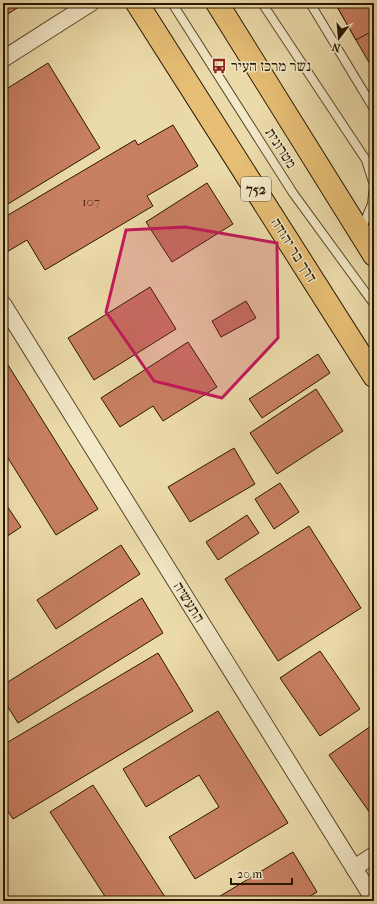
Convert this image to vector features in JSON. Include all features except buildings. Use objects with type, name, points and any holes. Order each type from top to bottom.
[{"type":"main road","name":"דרך בר יהודה","points":[[137,3],[374,376]]},
{"type":"main road","points":[[217,3],[374,256]]},
{"type":"street","points":[[3,59],[92,3]]},
{"type":"street","name":"התעשיה","points":[[4,306],[374,900]]},
{"type":"street","points":[[354,868],[374,855]]},
{"type":"lane","name":"מטרונית","points":[[172,3],[293,193],[374,304]]},
{"type":"lane","points":[[262,3],[366,160],[374,185],[373,204],[359,232]]},
{"type":"lane","points":[[310,3],[374,109]]},
{"type":"highlighted area","points":[[185,227],[277,243],[278,338],[222,398],[154,381],[106,312],[126,230]]},
{"type":"place","name":"נשר מרכז העיר","points":[[219,66]]}]
